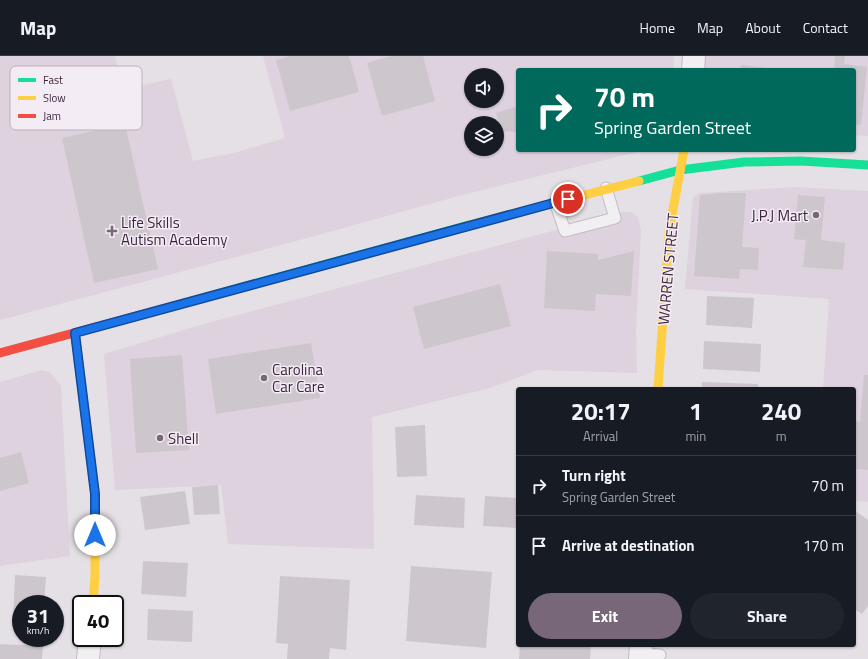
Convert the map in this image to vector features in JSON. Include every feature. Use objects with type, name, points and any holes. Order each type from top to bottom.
[{"type":"main road","name":"WARREN STREET","points":[[658,387],[669,231],[684,152]]},
{"type":"main road","points":[[0,353],[606,188],[680,170],[744,162],[800,161],[868,165]]},
{"type":"main road","points":[[75,333],[95,494],[94,595]]},
{"type":"street","points":[[693,68],[694,56]]},
{"type":"street","points":[[88,659],[89,647]]},
{"type":"lane","points":[[555,202],[565,231],[615,218],[606,188]]},
{"type":"shaded area","points":[[0,56],[115,56],[117,66],[10,66],[10,130],[142,130],[142,85],[171,79],[193,161],[234,153],[285,138],[263,56],[674,56],[673,68],[516,68],[516,152],[637,152],[462,195],[0,320]]},
{"type":"shaded area","points":[[705,56],[868,56],[868,136],[856,135],[856,68],[704,68]]},
{"type":"shaded area","points":[[795,187],[868,191],[868,502],[856,501],[856,387],[823,387],[829,299],[685,289],[693,198],[699,193]]},
{"type":"shaded area","points":[[623,212],[631,212],[638,217],[641,231],[636,329],[637,373],[538,370],[490,388],[372,417],[374,549],[228,544],[221,485],[115,490],[104,354],[204,324]]},
{"type":"shaded area","points":[[42,370],[49,372],[61,386],[70,556],[0,566],[0,382]]},
{"type":"building","points":[[290,56],[349,56],[359,92],[290,111],[276,60]]},
{"type":"building","points":[[392,56],[423,56],[435,101],[382,116],[367,63]]},
{"type":"building","points":[[835,56],[845,56],[844,64],[867,67],[861,125],[856,125],[856,68],[834,68]]},
{"type":"building","points":[[741,65],[769,68],[741,68]]},
{"type":"building","points":[[516,107],[516,132],[504,131],[504,116],[497,116],[496,113]]},
{"type":"building","points":[[98,130],[126,130],[158,269],[94,283],[62,138]]},
{"type":"building","points":[[746,193],[742,247],[759,248],[758,270],[740,269],[739,279],[694,276],[700,195]]},
{"type":"building","points":[[798,195],[825,197],[821,240],[845,243],[843,270],[803,267],[806,240],[794,239]]},
{"type":"building","points":[[547,251],[598,254],[598,260],[634,251],[631,296],[596,294],[595,311],[544,308]]},
{"type":"building","points":[[500,284],[511,326],[424,349],[413,307]]},
{"type":"building","points":[[707,296],[754,298],[752,328],[706,325]]},
{"type":"building","points":[[704,341],[761,344],[760,372],[703,369]]},
{"type":"building","name":"Carolina Car Care","points":[[311,343],[320,398],[216,414],[208,359]]},
{"type":"building","points":[[182,355],[189,450],[136,453],[130,359]]},
{"type":"building","points":[[864,375],[868,375],[868,470],[856,469],[856,421],[860,422]]},
{"type":"building","points":[[702,382],[758,384],[758,387],[702,387]]},
{"type":"building","points":[[425,425],[427,476],[397,477],[395,427]]},
{"type":"building","points":[[21,452],[29,483],[0,491],[0,458]]},
{"type":"building","points":[[218,485],[220,514],[194,515],[192,487]]},
{"type":"building","points":[[185,491],[190,524],[145,530],[140,497]]},
{"type":"building","points":[[416,495],[465,498],[464,528],[414,525]]},
{"type":"building","points":[[485,496],[516,498],[516,528],[483,526]]},
{"type":"building","points":[[857,512],[868,520],[868,606],[862,614],[856,610]]},
{"type":"building","points":[[143,561],[188,563],[186,597],[141,594]]},
{"type":"building","points":[[411,566],[492,572],[486,648],[406,641]]},
{"type":"building","points":[[15,575],[46,577],[45,595],[14,595]]},
{"type":"building","points":[[280,576],[350,580],[346,650],[330,648],[329,659],[287,659],[288,644],[276,643]]},
{"type":"building","points":[[148,609],[193,611],[192,642],[147,640]]},
{"type":"building","points":[[0,644],[12,645],[12,647],[43,647],[42,659],[0,659]]},
{"type":"building","points":[[520,647],[591,647],[590,659],[519,659]]},
{"type":"traffic: fast","points":[[639,181],[680,170],[744,162],[801,161],[868,165]]},
{"type":"traffic: fast","points":[[192,301],[469,225]]},
{"type":"traffic: slow","points":[[658,387],[669,231],[684,152]]},
{"type":"traffic: slow","points":[[469,225],[639,181]]},
{"type":"traffic: slow","points":[[94,595],[95,521]]},
{"type":"traffic: jam","points":[[0,353],[192,301]]},
{"type":"traffic: jam","points":[[75,333],[95,494],[95,521]]},
{"type":"place","name":"J.P.J Mart","points":[[816,215]]},
{"type":"place","name":"Life Skills Autism Academy","points":[[112,231]]},
{"type":"place","name":"Carolina Car Care","points":[[264,378]]},
{"type":"place","name":"Shell","points":[[160,438]]},
{"type":"route","points":[[95,535],[95,494],[75,333],[508,214],[568,199]]}]
